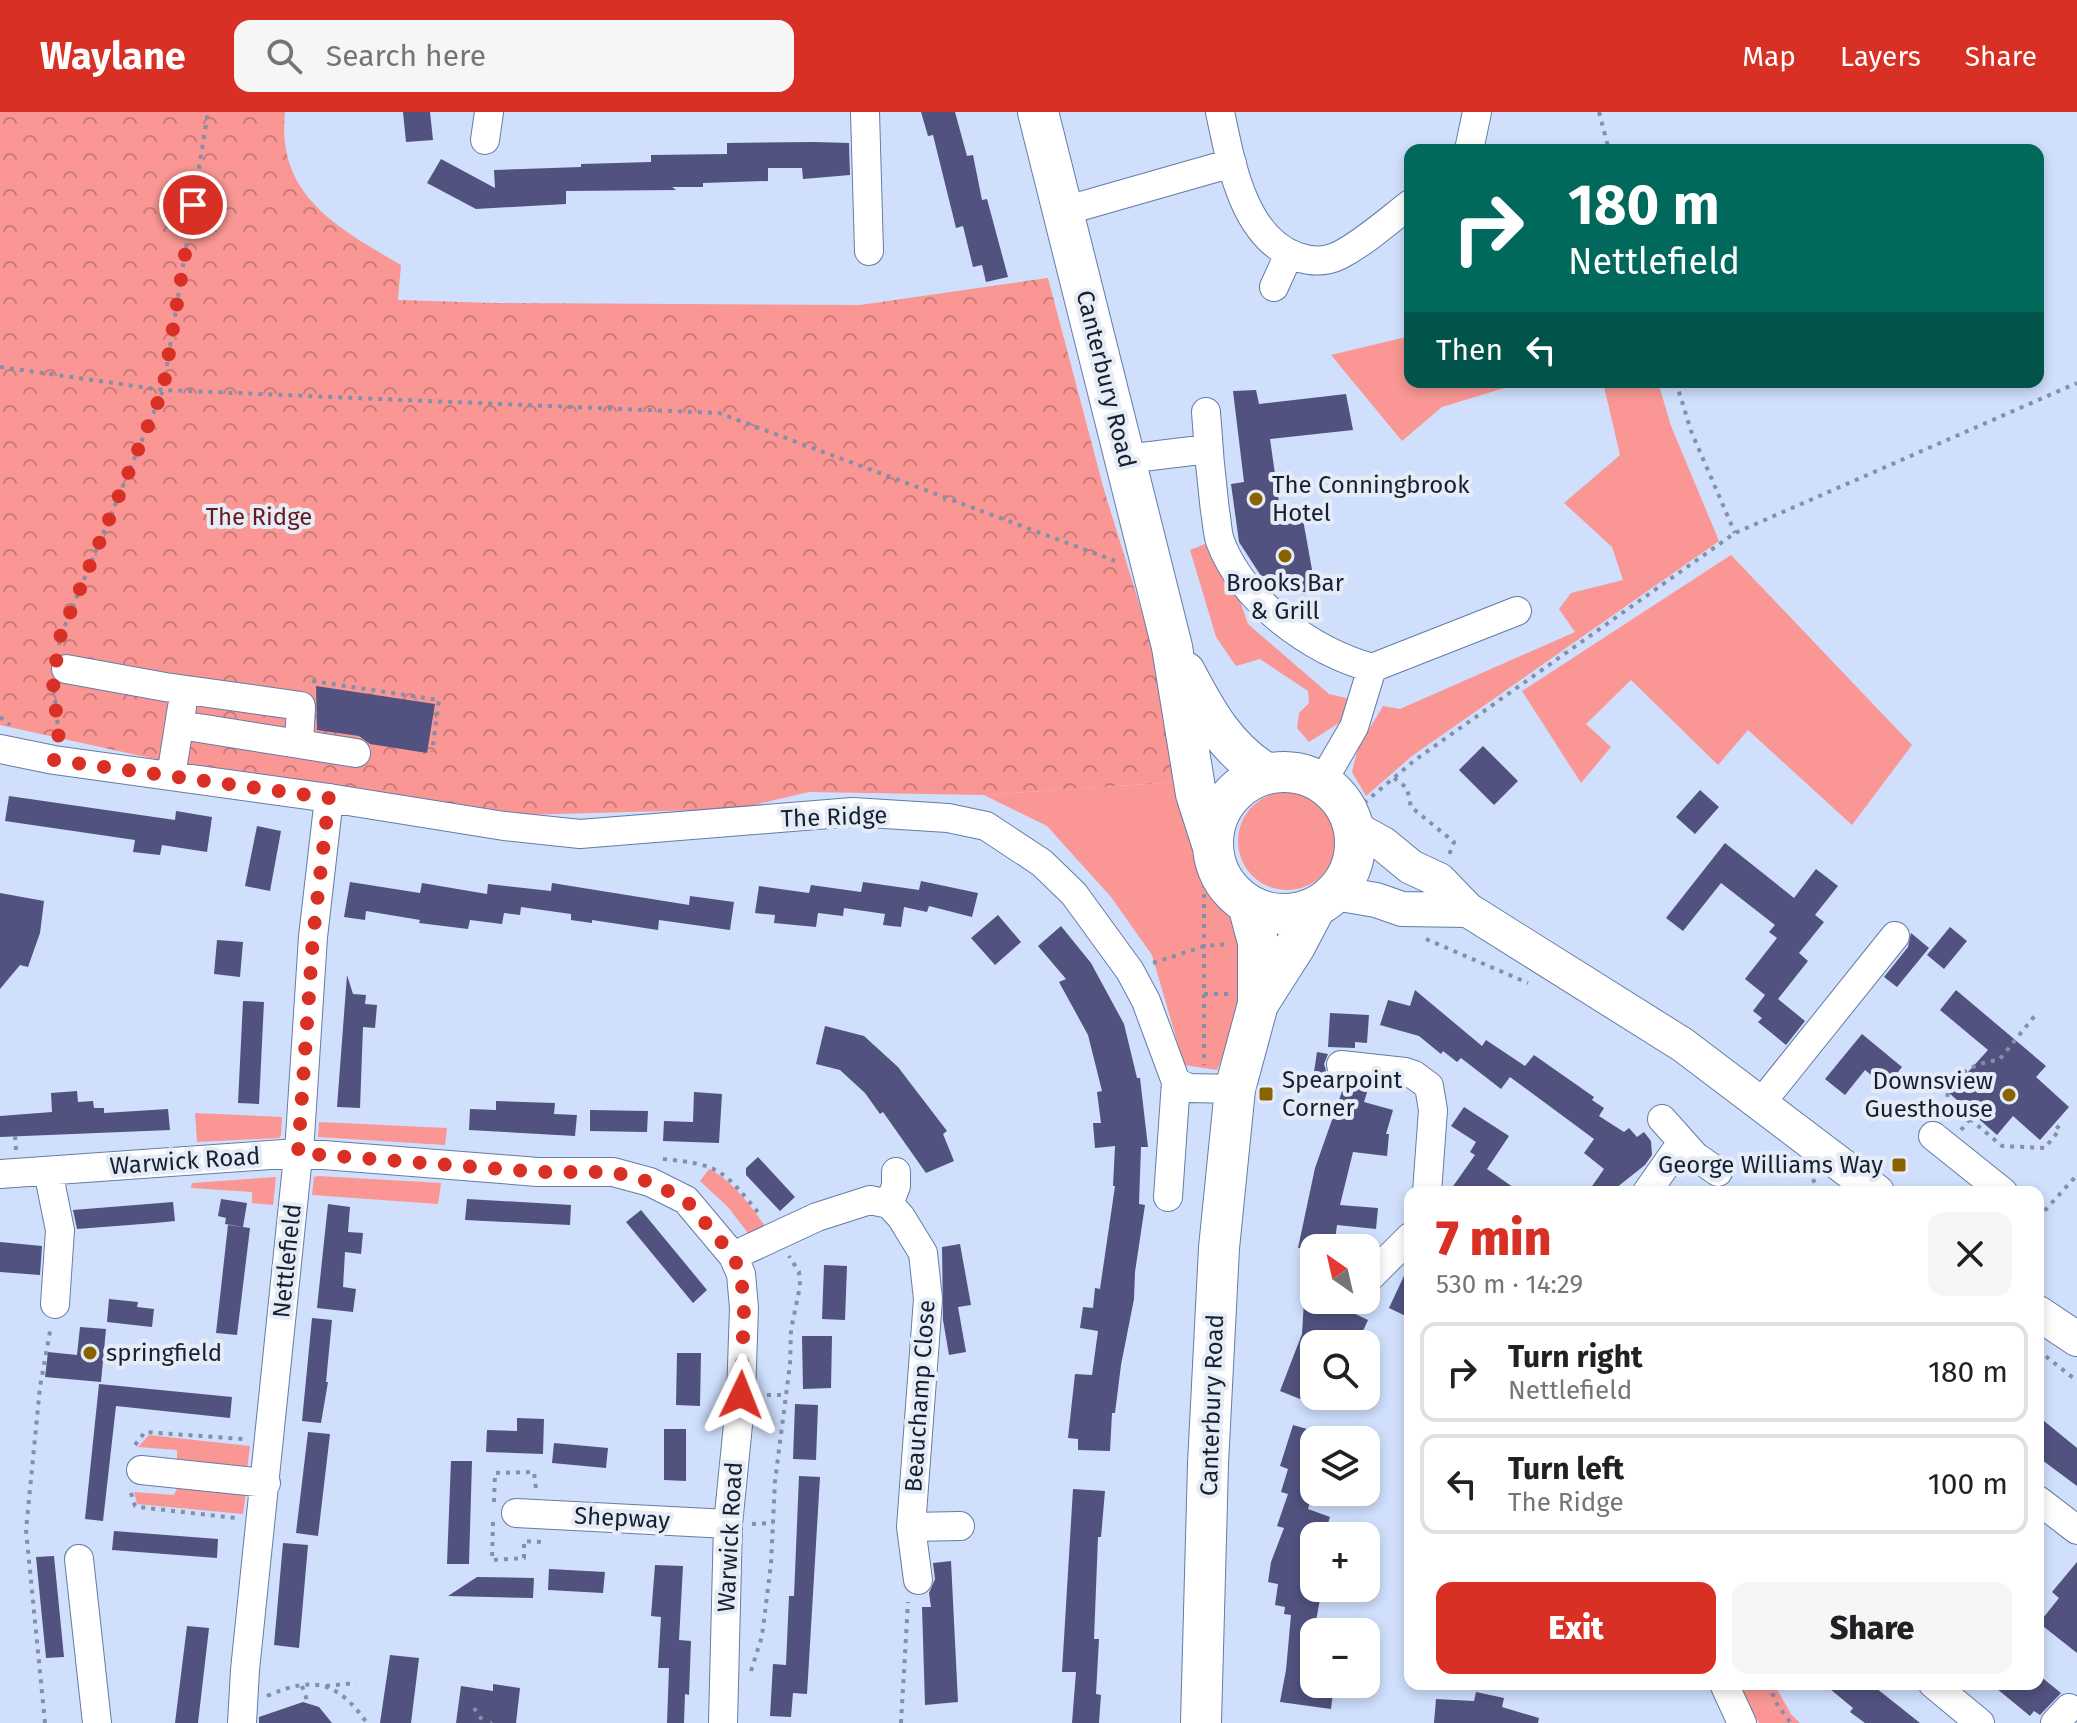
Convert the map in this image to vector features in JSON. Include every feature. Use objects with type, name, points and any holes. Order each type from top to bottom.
[{"type":"highway","name":"Canterbury Road","points":[[1038,112],[1172,647],[1196,794],[1212,844]]},
{"type":"highway","name":"Canterbury Road","points":[[1172,647],[1202,705],[1228,743],[1246,761],[1266,773]]},
{"type":"highway","points":[[1285,771],[1304,774],[1322,782],[1343,802],[1352,821],[1355,851],[1349,874],[1325,900],[1293,914],[1270,913],[1248,905],[1229,890],[1216,868],[1212,844],[1215,820],[1226,799],[1244,783],[1266,773],[1285,771]]},
{"type":"highway","name":"Canterbury Road","points":[[1201,1723],[1220,1089],[1258,1004],[1325,900]]},
{"type":"highway","name":"Canterbury Road","points":[[1248,905],[1258,942],[1258,1004]]},
{"type":"main road","points":[[1352,821],[1411,867],[1439,880],[1468,910],[1683,1045],[1869,1186]]},
{"type":"main road","points":[[1325,900],[1376,900],[1402,909],[1468,910]]},
{"type":"main road","points":[[2044,1317],[2077,1339]]},
{"type":"street","points":[[485,140],[489,112]]},
{"type":"street","points":[[865,112],[869,251]]},
{"type":"street","points":[[1220,112],[1232,163],[1254,223],[1265,237],[1289,254],[1312,262],[1338,256],[1404,208]]},
{"type":"street","points":[[1470,144],[1477,112]]},
{"type":"street","points":[[1064,211],[1232,163]]},
{"type":"street","points":[[1274,287],[1289,254]]},
{"type":"street","points":[[1206,412],[1219,538],[1232,565],[1257,596],[1321,648],[1347,661],[1372,668],[1517,611]]},
{"type":"street","points":[[1126,459],[1208,449]]},
{"type":"street","points":[[59,667],[185,690],[301,706],[299,744]]},
{"type":"street","points":[[1322,782],[1354,727],[1372,668]]},
{"type":"street","points":[[171,776],[185,690]]},
{"type":"street","points":[[180,725],[356,753]]},
{"type":"street","name":"The Ridge","points":[[5,738],[54,760],[580,834],[853,812],[948,818],[986,826],[1042,863],[1074,894],[1130,971]]},
{"type":"street","name":"Nettlefield","points":[[242,1723],[298,1153],[313,937],[329,798]]},
{"type":"street","points":[[1761,1103],[1895,936]]},
{"type":"street","points":[[1130,971],[1146,1001],[1176,1082],[1168,1197]]},
{"type":"street","points":[[1341,1065],[1414,1075],[1429,1086],[1433,1101],[1427,1186]]},
{"type":"street","points":[[1176,1082],[1189,1088],[1220,1089]]},
{"type":"street","points":[[1662,1119],[1695,1156],[1718,1172]]},
{"type":"street","points":[[1937,1139],[1996,1186]]},
{"type":"street","points":[[1651,1186],[1682,1142]]},
{"type":"street","name":"Warwick Road","points":[[0,1174],[298,1153],[538,1172],[613,1172],[650,1182],[686,1200],[733,1256],[741,1274],[744,1308],[741,1395],[728,1524],[723,1723]]},
{"type":"street","points":[[48,1171],[60,1230],[55,1304]]},
{"type":"street","points":[[733,1256],[817,1217],[870,1200],[889,1204],[896,1186],[896,1172]]},
{"type":"street","name":"Beauchamp Close","points":[[889,1204],[901,1217],[923,1253],[928,1299],[911,1527],[918,1580]]},
{"type":"street","points":[[1380,1267],[1404,1243]]},
{"type":"street","points":[[141,1470],[266,1483]]},
{"type":"street","points":[[2044,1505],[2077,1530]]},
{"type":"street","name":"Shepway","points":[[516,1513],[728,1524]]},
{"type":"street","name":"Beauchamp Close","points":[[911,1527],[960,1526]]},
{"type":"street","points":[[79,1559],[97,1723]]},
{"type":"street","points":[[1727,1690],[1742,1723]]},
{"type":"street","points":[[1940,1690],[1980,1723]]},
{"type":"path","points":[[54,760],[59,741],[60,637],[163,390],[208,112]]},
{"type":"path","points":[[1599,112],[1607,144]]},
{"type":"path","points":[[0,367],[163,390],[719,413],[1126,566]]},
{"type":"path","points":[[1352,821],[1415,760],[1735,533],[2077,383]]},
{"type":"path","points":[[1678,388],[1691,431],[1735,533]]},
{"type":"path","points":[[301,706],[309,707],[311,681],[439,700],[432,752]]},
{"type":"path","points":[[0,717],[5,738]]},
{"type":"path","points":[[1394,778],[1407,788],[1411,807],[1454,842],[1439,880]]},
{"type":"path","points":[[1417,936],[1540,989]]},
{"type":"path","points":[[1130,971],[1205,946],[1220,1089]]},
{"type":"path","points":[[1937,1139],[1948,1092],[1958,1077],[1985,1061],[1999,1060],[2037,1013]]},
{"type":"path","points":[[1970,1119],[2002,1146],[2045,1148],[2060,1129],[2054,1124]]},
{"type":"path","points":[[657,1159],[704,1164],[718,1170],[739,1190],[776,1236],[799,1272],[800,1286],[791,1330],[790,1364],[775,1481],[770,1578],[762,1636],[749,1678]]},
{"type":"path","points":[[1808,1168],[1816,1186]]},
{"type":"path","points":[[2044,1211],[2077,1175]]},
{"type":"path","points":[[45,1723],[26,1530],[40,1387],[55,1304]]},
{"type":"path","points":[[2044,1355],[2077,1381]]},
{"type":"path","points":[[901,1723],[910,1580],[918,1580]]},
{"type":"path","points":[[261,1700],[302,1686],[356,1683]]},
{"type":"path","points":[[302,1686],[308,1703]]},
{"type":"path","points":[[324,1686],[338,1690],[352,1702],[367,1723]]},
{"type":"path","points":[[1771,1690],[1791,1723]]},
{"type":"path","points":[[474,1708],[484,1723]]},
{"type":"green space","name":"The Ridge","points":[[0,112],[285,112],[285,141],[290,166],[301,188],[334,222],[401,265],[398,300],[860,305],[1048,278],[1104,490],[1156,658],[1177,782],[984,795],[809,792],[736,809],[521,815],[305,792],[0,725]]},
{"type":"green space","points":[[1404,337],[1404,388],[1504,388],[1442,407],[1402,441],[1331,355]]},
{"type":"green space","points":[[1604,388],[1660,388],[1671,426],[1719,541],[1412,756],[1366,796],[1352,772],[1358,748],[1383,706],[1400,709],[1575,632],[1559,609],[1571,593],[1623,580],[1612,547],[1564,503],[1620,455]]},
{"type":"green space","points":[[1215,540],[1248,624],[1329,694],[1350,699],[1342,721],[1309,742],[1297,728],[1299,713],[1309,703],[1308,691],[1260,659],[1236,666],[1216,637],[1190,550]]},
{"type":"green space","points":[[1731,555],[1912,745],[1852,825],[1748,730],[1718,765],[1631,680],[1586,724],[1611,747],[1581,783],[1522,691]]},
{"type":"green space","points":[[1177,782],[1213,885],[1247,929],[1244,1006],[1217,1070],[1184,1065],[1152,955],[1111,897],[1047,826],[984,795]]},
{"type":"green space","points":[[1287,792],[1306,795],[1322,806],[1333,822],[1336,841],[1333,860],[1322,876],[1306,887],[1287,890],[1268,887],[1252,876],[1241,860],[1238,841],[1241,822],[1252,806],[1268,795]]},
{"type":"green space","points":[[195,1113],[282,1117],[281,1135],[279,1138],[197,1142]]},
{"type":"green space","points":[[319,1122],[447,1128],[445,1145],[318,1137]]},
{"type":"green space","points":[[709,1169],[734,1187],[767,1229],[751,1237],[728,1207],[700,1181]]},
{"type":"green space","points":[[276,1177],[273,1205],[252,1203],[252,1192],[191,1188],[192,1183]]},
{"type":"green space","points":[[314,1177],[441,1183],[438,1204],[312,1195]]},
{"type":"green space","points":[[149,1435],[250,1446],[247,1469],[177,1461],[177,1450],[138,1447]]},
{"type":"green space","points":[[179,1484],[246,1492],[243,1514],[137,1504],[134,1492],[174,1495]]},
{"type":"green space","points":[[1741,1690],[1777,1690],[1800,1723],[1759,1723]]},
{"type":"building","points":[[403,112],[430,112],[433,140],[406,142]]},
{"type":"building","points":[[921,112],[955,112],[967,156],[973,155],[982,200],[987,199],[1008,277],[986,282],[982,265],[973,267],[963,226],[956,228],[933,135],[928,136]]},
{"type":"building","points":[[727,143],[849,143],[850,175],[803,179],[802,168],[768,168],[768,181],[672,187],[676,190],[566,191],[566,204],[476,209],[427,183],[441,159],[495,188],[494,170],[651,162],[651,155],[727,154]]},
{"type":"building","name":"The Conningbrook Hotel","points":[[1256,390],[1259,404],[1346,394],[1353,430],[1270,439],[1281,516],[1302,514],[1316,592],[1286,592],[1284,576],[1261,576],[1239,542],[1231,484],[1244,482],[1233,391]]},
{"type":"building","points":[[316,686],[435,704],[427,753],[370,744],[359,736],[317,730]]},
{"type":"building","points":[[1483,746],[1518,781],[1494,805],[1459,770]]},
{"type":"building","points":[[1700,790],[1719,807],[1695,834],[1676,817]]},
{"type":"building","points":[[9,796],[175,820],[176,811],[212,817],[207,852],[162,845],[160,855],[133,852],[135,840],[5,821]]},
{"type":"building","points":[[257,826],[281,831],[270,891],[245,886]]},
{"type":"building","points":[[1725,843],[1794,898],[1816,869],[1838,886],[1815,915],[1824,922],[1799,953],[1808,961],[1778,999],[1805,1021],[1786,1045],[1758,1022],[1762,1018],[1753,1011],[1765,995],[1745,979],[1777,938],[1769,932],[1775,925],[1721,883],[1683,931],[1666,918]]},
{"type":"building","points":[[921,881],[978,893],[972,917],[929,906],[927,912],[904,907],[901,927],[883,925],[885,914],[844,908],[843,916],[818,913],[816,927],[774,923],[775,915],[755,913],[759,886],[809,893],[811,885],[861,892],[863,882],[919,890]]},
{"type":"building","points":[[350,882],[420,893],[422,883],[487,894],[488,884],[551,891],[552,883],[689,905],[690,896],[734,902],[730,930],[659,920],[658,930],[592,920],[592,923],[571,920],[571,914],[521,907],[520,915],[504,913],[502,924],[470,920],[468,929],[419,923],[420,920],[366,911],[365,920],[344,917]]},
{"type":"building","points":[[0,893],[44,901],[40,933],[28,967],[20,965],[0,989]]},
{"type":"building","points":[[998,915],[1021,942],[995,965],[971,938]]},
{"type":"building","points":[[1061,926],[1091,963],[1124,1024],[1137,1078],[1140,1078],[1148,1147],[1141,1147],[1139,1204],[1145,1205],[1134,1299],[1115,1413],[1112,1413],[1110,1451],[1078,1450],[1078,1439],[1068,1438],[1075,1374],[1092,1375],[1098,1331],[1080,1328],[1083,1307],[1093,1308],[1095,1288],[1100,1289],[1115,1186],[1115,1146],[1095,1148],[1093,1123],[1101,1123],[1097,1092],[1102,1091],[1088,1035],[1059,982],[1066,979],[1038,946]]},
{"type":"building","points":[[1950,927],[1967,941],[1944,969],[1927,955]]},
{"type":"building","points":[[1911,933],[1929,948],[1897,987],[1884,977],[1908,947]]},
{"type":"building","points":[[217,940],[243,942],[240,977],[214,974]]},
{"type":"building","points":[[347,975],[353,994],[366,995],[365,1004],[377,1005],[375,1028],[363,1027],[360,1108],[337,1107]]},
{"type":"building","points":[[1415,990],[1482,1046],[1486,1040],[1525,1066],[1534,1055],[1594,1097],[1592,1100],[1604,1108],[1599,1116],[1624,1132],[1629,1128],[1637,1137],[1644,1132],[1651,1141],[1652,1155],[1645,1165],[1619,1186],[1592,1186],[1604,1169],[1584,1153],[1594,1139],[1510,1077],[1501,1089],[1461,1058],[1457,1062],[1443,1051],[1441,1054],[1419,1036],[1380,1025],[1388,1000],[1410,1006]]},
{"type":"building","points":[[1956,990],[2046,1066],[2036,1077],[2069,1107],[2040,1140],[2013,1116],[1997,1135],[1949,1093],[1988,1050],[1940,1010]]},
{"type":"building","points":[[243,1001],[264,1002],[259,1104],[238,1103]]},
{"type":"building","points":[[1330,1013],[1369,1015],[1367,1043],[1355,1042],[1355,1048],[1328,1047]]},
{"type":"building","points":[[825,1026],[864,1036],[898,1067],[947,1131],[943,1134],[954,1161],[926,1173],[883,1112],[880,1114],[865,1093],[840,1070],[816,1064]]},
{"type":"building","points":[[1862,1034],[1902,1067],[1886,1087],[1865,1070],[1845,1095],[1825,1079]]},
{"type":"building","points":[[1317,1052],[1328,1054],[1324,1064],[1327,1074],[1314,1072]]},
{"type":"building","points":[[1345,1083],[1368,1089],[1364,1102],[1393,1110],[1386,1134],[1389,1134],[1387,1156],[1353,1152],[1340,1205],[1378,1208],[1376,1229],[1337,1225],[1336,1234],[1301,1234],[1315,1168]]},
{"type":"building","points":[[77,1091],[78,1102],[93,1101],[94,1108],[104,1108],[104,1113],[168,1109],[170,1130],[0,1137],[0,1116],[52,1112],[51,1093]]},
{"type":"building","points":[[694,1092],[722,1094],[719,1143],[663,1141],[664,1121],[693,1122]]},
{"type":"building","points":[[496,1101],[555,1103],[554,1114],[577,1115],[575,1136],[469,1130],[470,1109],[496,1110]]},
{"type":"building","points":[[1464,1107],[1509,1136],[1487,1169],[1511,1186],[1453,1186],[1475,1155],[1470,1152],[1476,1142],[1451,1126]]},
{"type":"building","points":[[590,1110],[648,1111],[647,1132],[590,1131]]},
{"type":"building","points":[[758,1157],[795,1197],[780,1211],[746,1175],[746,1168]]},
{"type":"building","points":[[221,1199],[247,1203],[243,1227],[225,1224],[226,1218],[218,1216]]},
{"type":"building","points":[[467,1199],[571,1205],[570,1225],[465,1220]]},
{"type":"building","points":[[173,1202],[175,1221],[155,1223],[77,1229],[73,1210]]},
{"type":"building","points":[[328,1204],[350,1207],[348,1232],[363,1233],[361,1254],[345,1252],[343,1287],[356,1289],[353,1312],[317,1308]]},
{"type":"building","points":[[641,1210],[707,1290],[693,1303],[626,1222]]},
{"type":"building","points":[[228,1225],[250,1228],[237,1335],[216,1333]]},
{"type":"building","points":[[0,1242],[42,1246],[40,1275],[0,1272]]},
{"type":"building","points":[[960,1244],[971,1305],[958,1307],[966,1352],[949,1355],[943,1320],[942,1247]]},
{"type":"building","points":[[824,1265],[847,1266],[845,1320],[822,1319]]},
{"type":"building","points":[[1404,1276],[1404,1315],[1389,1308]]},
{"type":"building","points":[[109,1299],[138,1302],[137,1307],[154,1309],[152,1327],[107,1322]]},
{"type":"building","points":[[1303,1314],[1355,1314],[1368,1320],[1363,1330],[1302,1330]]},
{"type":"building","points":[[312,1318],[332,1320],[328,1382],[321,1423],[302,1421]]},
{"type":"building","name":"springfield","points":[[80,1327],[106,1329],[101,1382],[45,1377],[48,1352],[77,1355]]},
{"type":"building","points":[[802,1336],[832,1336],[831,1388],[803,1389]]},
{"type":"building","points":[[1300,1339],[1300,1399],[1280,1391]]},
{"type":"building","points":[[677,1353],[701,1353],[700,1406],[676,1405]]},
{"type":"building","points":[[99,1384],[232,1397],[230,1418],[116,1406],[103,1521],[85,1519]]},
{"type":"building","points":[[795,1404],[818,1405],[816,1460],[793,1459]]},
{"type":"building","points":[[517,1418],[544,1419],[543,1454],[486,1452],[487,1430],[517,1431]]},
{"type":"building","points":[[2044,1421],[2077,1448],[2077,1486],[2044,1461]]},
{"type":"building","points":[[1293,1425],[1300,1427],[1300,1506],[1309,1506],[1308,1509],[1330,1517],[1328,1522],[1300,1522],[1300,1602],[1319,1602],[1317,1618],[1300,1618],[1300,1698],[1332,1698],[1331,1709],[1280,1702],[1291,1615],[1284,1614],[1285,1607],[1275,1605],[1278,1584],[1268,1582],[1271,1562],[1284,1528],[1277,1526],[1288,1494],[1281,1492],[1288,1469],[1280,1466]]},
{"type":"building","points":[[664,1429],[686,1429],[686,1481],[664,1480]]},
{"type":"building","points":[[308,1432],[330,1434],[318,1536],[296,1533]]},
{"type":"building","points":[[554,1443],[608,1448],[606,1468],[552,1463]]},
{"type":"building","points":[[451,1461],[472,1461],[469,1564],[447,1564]]},
{"type":"building","points":[[799,1476],[820,1477],[807,1694],[793,1693],[791,1717],[770,1716],[773,1664],[786,1665],[789,1596],[794,1596]]},
{"type":"building","points":[[1073,1489],[1105,1491],[1101,1537],[1098,1537],[1094,1639],[1099,1639],[1096,1694],[1101,1695],[1099,1723],[1072,1723],[1076,1672],[1062,1672]]},
{"type":"building","points":[[114,1531],[218,1539],[217,1558],[112,1550]]},
{"type":"building","points":[[283,1543],[308,1545],[299,1648],[274,1645]]},
{"type":"building","points":[[54,1556],[64,1657],[46,1658],[36,1557]]},
{"type":"building","points":[[951,1561],[958,1702],[925,1705],[922,1607],[931,1607],[929,1593],[935,1579],[933,1563]]},
{"type":"building","points":[[2077,1562],[2077,1653],[2044,1627],[2044,1617],[2059,1598],[2052,1592]]},
{"type":"building","points":[[655,1565],[683,1566],[679,1640],[691,1641],[689,1695],[685,1694],[684,1723],[667,1723],[669,1668],[658,1668],[661,1617],[651,1616]]},
{"type":"building","points":[[549,1569],[605,1572],[603,1593],[548,1590]]},
{"type":"building","points":[[477,1577],[534,1578],[533,1598],[448,1596]]},
{"type":"building","points":[[187,1626],[209,1628],[198,1723],[175,1723]]},
{"type":"building","points":[[390,1655],[419,1658],[411,1723],[380,1723]]},
{"type":"building","points":[[2044,1679],[2061,1693],[2040,1715],[2034,1711],[2030,1716],[1998,1690],[2044,1690]]},
{"type":"building","points":[[493,1684],[520,1688],[516,1723],[456,1723],[461,1686],[493,1691]]},
{"type":"building","points":[[1831,1690],[1879,1690],[1920,1723],[1865,1723],[1850,1712],[1853,1708]]},
{"type":"building","points":[[1476,1692],[1504,1698],[1502,1707],[1539,1718],[1538,1723],[1434,1723],[1436,1699],[1474,1701]]},
{"type":"building","points":[[303,1702],[319,1707],[332,1723],[259,1723],[259,1717]]},
{"type":"place","name":"The Conningbrook Hotel","points":[[1256,499]]},
{"type":"place","name":"Brooks Bar & Grill","points":[[1285,556]]},
{"type":"place","name":"Spearpoint Corner","points":[[1266,1094]]},
{"type":"place","name":"Downsview Guesthouse","points":[[2009,1095]]},
{"type":"place","name":"George Williams Way","points":[[1899,1165]]},
{"type":"place","name":"springfield","points":[[90,1353]]},
{"type":"route","points":[[193,205],[163,390],[60,637],[53,682],[59,741],[54,760],[329,798],[313,937],[298,1153],[538,1172],[613,1172],[650,1182],[686,1200],[733,1256],[741,1274],[744,1308],[741,1395]]}]
